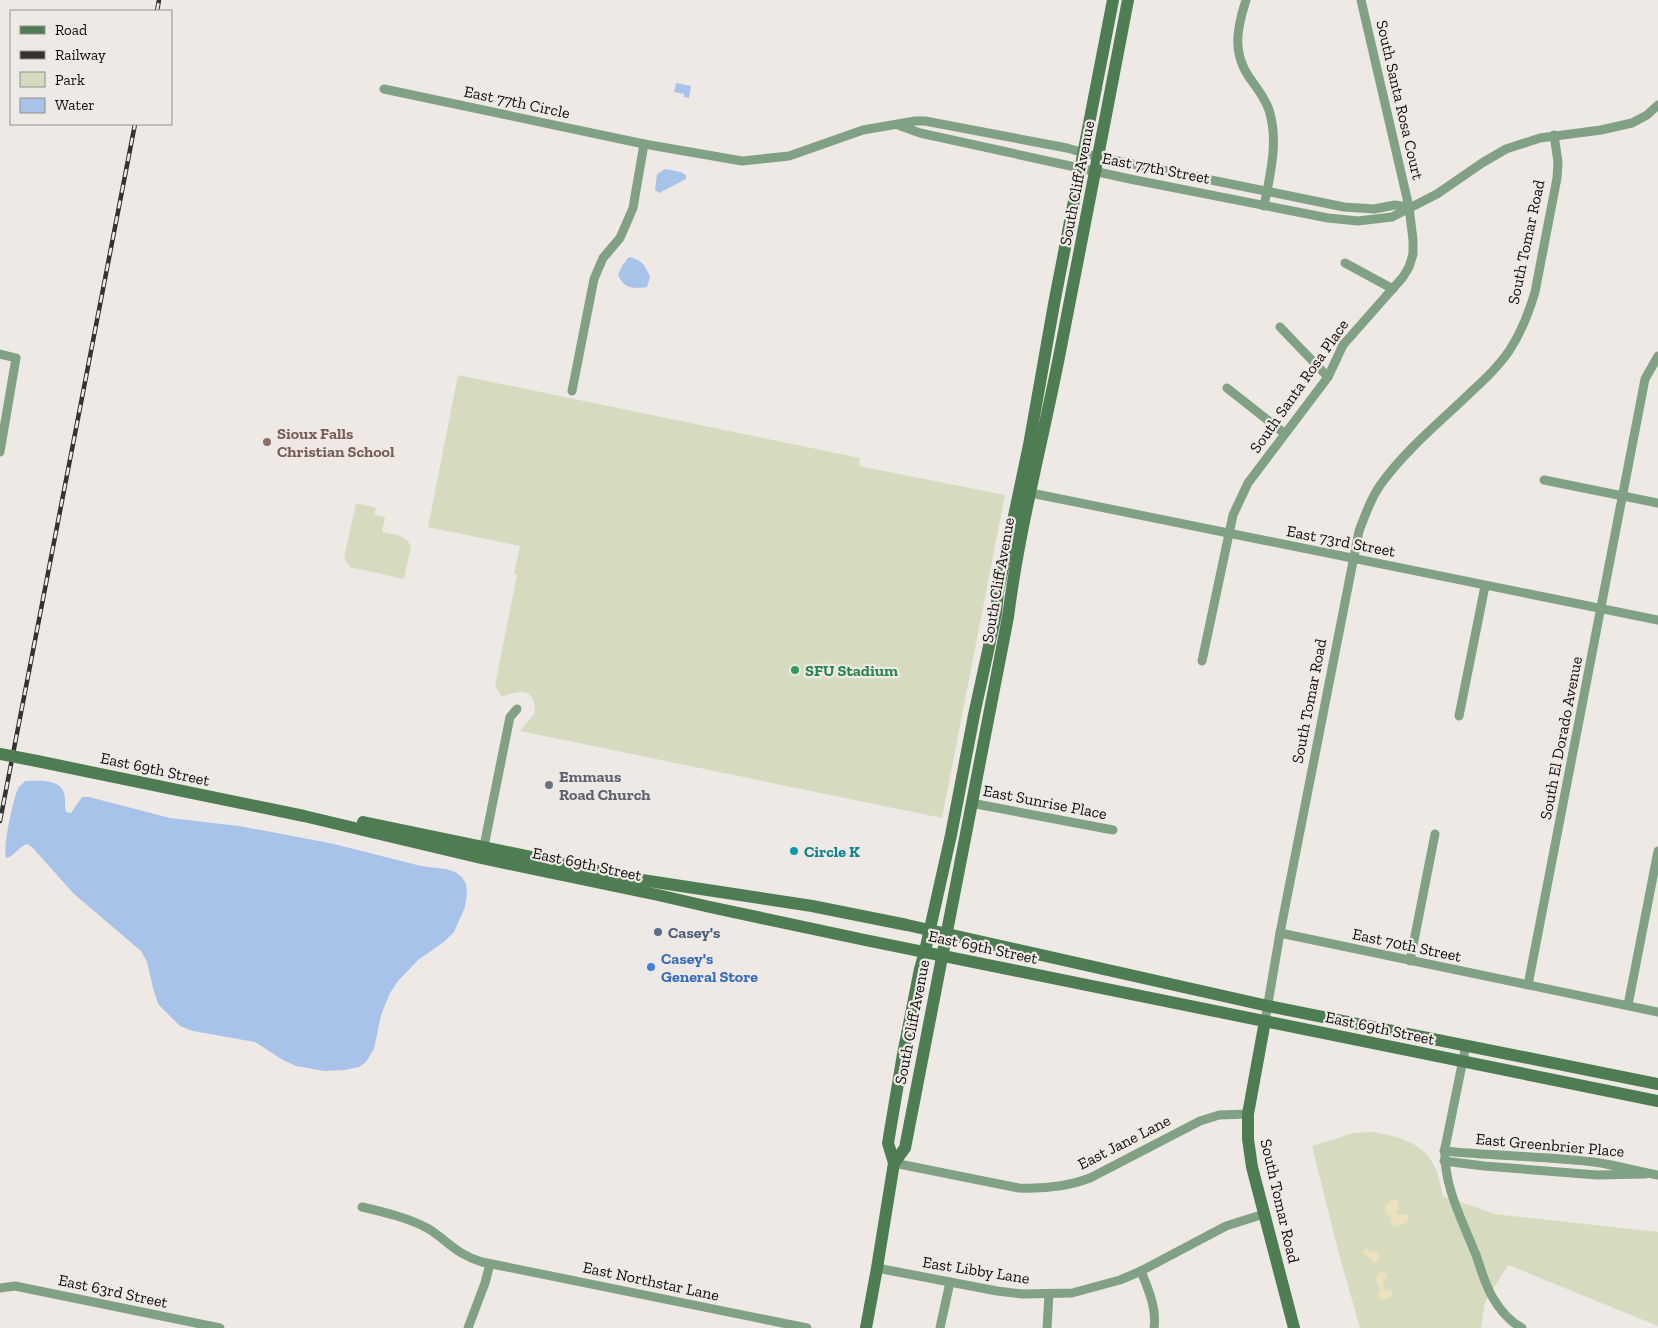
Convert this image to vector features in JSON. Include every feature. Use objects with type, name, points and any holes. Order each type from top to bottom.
[{"type":"main road","name":"South Cliff Avenue","points":[[866,1328],[878,1268],[894,1163],[888,1143],[903,1054],[996,614],[998,592],[1113,0]]},
{"type":"main road","name":"South Cliff Avenue","points":[[894,1163],[905,1148],[1128,0]]},
{"type":"main road","name":"East 69th Street","points":[[0,754],[304,816],[355,821],[710,907],[1658,1101]]},
{"type":"main road","name":"East 69th Street","points":[[482,852],[642,880],[774,899],[930,931],[1268,1006],[1658,1084]]},
{"type":"main road","name":"South Tomar Road","points":[[1265,1021],[1248,1114],[1248,1139],[1252,1167],[1294,1328]]},
{"type":"street","points":[[1246,0],[1238,36],[1237,52],[1242,65],[1261,93],[1269,109],[1273,126],[1274,149],[1264,206]]},
{"type":"street","name":"South Santa Rosa Court","points":[[1361,0],[1409,207]]},
{"type":"street","name":"East 77th Circle","points":[[384,89],[644,144]]},
{"type":"street","name":"East 77th Street","points":[[898,125],[920,133],[1080,168],[1264,206],[1328,218],[1358,221],[1392,217],[1401,214],[1409,207],[1437,194],[1506,149],[1554,135],[1601,130],[1632,123],[1658,105]]},
{"type":"street","name":"East 77th Street","points":[[644,144],[742,162],[789,156],[863,130],[915,121],[935,122],[1344,207],[1374,209],[1395,205],[1409,207]]},
{"type":"street","name":"South Tomar Road","points":[[1265,1021],[1280,933],[1359,531],[1369,505],[1384,480],[1408,453],[1492,372],[1509,351],[1520,331],[1530,309],[1557,178],[1558,162],[1554,135]]},
{"type":"street","points":[[572,391],[594,279],[603,258],[620,238],[633,208],[644,144]]},
{"type":"street","name":"South Santa Rosa Place","points":[[1202,661],[1233,515],[1248,483],[1328,377],[1343,345],[1410,267],[1413,254],[1413,240],[1409,207]]},
{"type":"street","points":[[1345,263],[1393,289]]},
{"type":"street","points":[[1280,328],[1328,377]]},
{"type":"street","points":[[0,354],[16,358],[0,452]]},
{"type":"street","name":"South El Dorado Avenue","points":[[1528,985],[1645,379],[1658,356]]},
{"type":"street","points":[[1227,388],[1284,433]]},
{"type":"street","points":[[1544,480],[1658,503]]},
{"type":"street","name":"East 73rd Street","points":[[1018,490],[1658,620]]},
{"type":"street","points":[[1459,716],[1485,586]]},
{"type":"street","points":[[482,852],[510,717],[517,709]]},
{"type":"street","name":"East Sunrise Place","points":[[972,803],[1113,830]]},
{"type":"street","points":[[1410,961],[1435,834]]},
{"type":"street","points":[[1628,1006],[1658,851]]},
{"type":"street","name":"East 70th Street","points":[[1280,933],[1658,1012]]},
{"type":"street","points":[[1466,1045],[1444,1150],[1444,1161],[1454,1200],[1492,1296],[1503,1313],[1522,1328]]},
{"type":"street","name":"East Jane Lane","points":[[894,1163],[1019,1188],[1056,1187],[1075,1184],[1090,1178],[1200,1121],[1219,1115],[1248,1114]]},
{"type":"street","name":"East Greenbrier Place","points":[[1444,1150],[1619,1165],[1655,1174]]},
{"type":"street","name":"East Greenbrier Place","points":[[1444,1161],[1597,1175],[1630,1176],[1655,1174]]},
{"type":"street","name":"East Northstar Lane","points":[[362,1207],[420,1225],[430,1230],[461,1254],[474,1260],[807,1328]]},
{"type":"street","name":"East Libby Lane","points":[[878,1268],[997,1291],[1023,1294],[1072,1292],[1120,1280],[1226,1226],[1264,1214]]},
{"type":"street","points":[[468,1328],[490,1264]]},
{"type":"street","points":[[1140,1271],[1149,1290],[1153,1306],[1154,1328]]},
{"type":"street","points":[[940,1328],[950,1282]]},
{"type":"street","name":"East 63rd Street","points":[[0,1288],[15,1286],[220,1328]]},
{"type":"street","points":[[1047,1328],[1049,1294]]},
{"type":"green space","points":[[458,375],[860,458],[859,466],[1005,495],[942,818],[520,731],[535,713],[532,699],[529,695],[520,692],[502,697],[495,686],[517,575],[514,574],[520,546],[428,527]]},
{"type":"green space","points":[[356,503],[376,508],[374,515],[385,517],[382,532],[399,536],[409,542],[411,546],[404,579],[350,567],[344,558]]},
{"type":"green space","points":[[1371,1132],[1400,1138],[1425,1152],[1436,1169],[1443,1196],[1495,1214],[1658,1232],[1658,1326],[1508,1265],[1485,1302],[1481,1328],[1360,1328],[1312,1146],[1353,1133]]},
{"type":"sand","points":[[1393,1199],[1398,1201],[1399,1209],[1396,1211],[1397,1215],[1408,1214],[1409,1218],[1408,1222],[1394,1227],[1390,1221],[1392,1217],[1385,1213],[1385,1205],[1390,1204],[1390,1201]]},
{"type":"sand","points":[[1368,1249],[1370,1252],[1376,1251],[1379,1254],[1376,1263],[1372,1262],[1365,1255],[1363,1251]]},
{"type":"sand","points":[[1384,1271],[1387,1275],[1382,1283],[1384,1286],[1383,1290],[1391,1290],[1393,1292],[1389,1298],[1382,1300],[1378,1296],[1380,1288],[1375,1280],[1378,1273]]},
{"type":"water","points":[[676,83],[691,86],[689,98],[684,97],[684,94],[674,92]]},
{"type":"water","points":[[665,169],[681,172],[686,175],[686,179],[659,193],[655,190],[657,174]]},
{"type":"water","points":[[629,257],[640,261],[646,269],[650,277],[647,287],[630,287],[620,280],[618,275]]},
{"type":"water","points":[[25,781],[47,781],[62,788],[66,812],[71,813],[82,797],[89,797],[170,818],[239,826],[277,833],[334,844],[421,866],[446,869],[462,877],[466,884],[465,907],[454,932],[444,942],[418,960],[398,981],[390,993],[381,1015],[374,1049],[366,1062],[359,1067],[345,1070],[324,1071],[296,1066],[255,1042],[193,1031],[180,1026],[158,1004],[147,962],[141,951],[74,894],[32,847],[27,844],[6,858],[7,833],[11,811],[19,787]]},
{"type":"railway","points":[[157,10],[159,0]]},
{"type":"railway","points":[[0,821],[135,125]]},
{"type":"place","name":"Sioux Falls Christian School","points":[[267,442]]},
{"type":"place","name":"SFU Stadium","points":[[795,670]]},
{"type":"place","name":"Emmaus Road Church","points":[[549,785]]},
{"type":"place","name":"Circle K","points":[[794,851]]},
{"type":"place","name":"Casey's","points":[[658,932]]},
{"type":"place","name":"Casey's General Store","points":[[651,967]]}]
